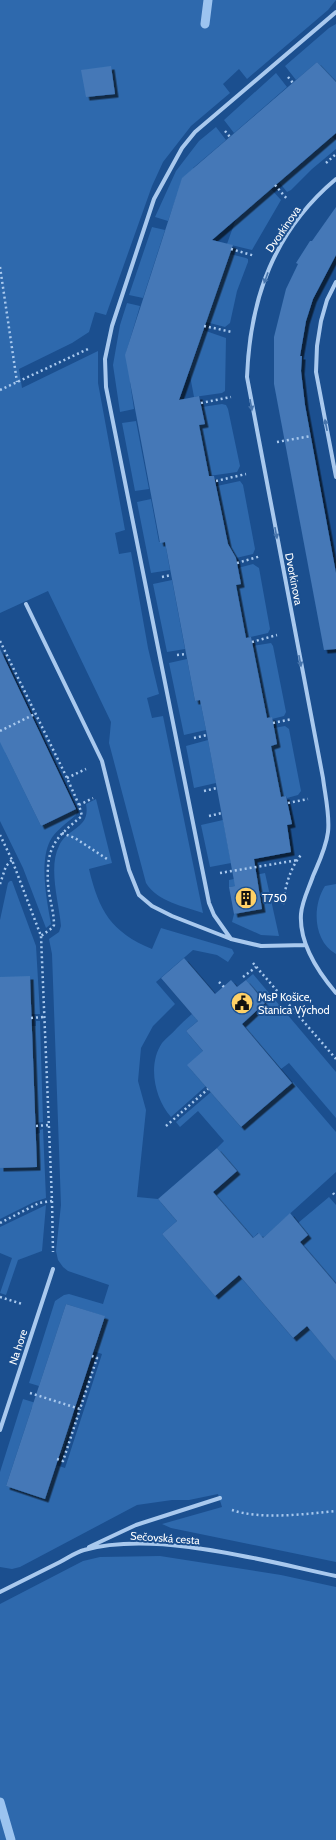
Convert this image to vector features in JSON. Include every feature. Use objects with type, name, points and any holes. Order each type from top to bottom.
[{"type":"street","points":[[231,939],[212,909],[204,876],[106,387],[105,359],[112,326],[154,199],[182,148],[204,124],[336,12]]},
{"type":"street","name":"Dvorkinova","points":[[336,179],[298,219],[279,247],[254,310],[248,344],[247,371],[251,405],[323,778],[328,816],[326,844],[301,912],[301,924],[306,945],[320,971],[336,993]]},
{"type":"street","points":[[336,282],[327,300],[321,320],[317,346],[316,372],[336,477]]},
{"type":"street","points":[[26,604],[102,761],[129,870],[135,888],[145,901],[172,916],[231,939],[261,946],[306,945]]},
{"type":"street","name":"Na hore","points":[[0,1430],[53,1269]]},
{"type":"street","points":[[84,1550],[136,1525],[220,1498]]},
{"type":"street","name":"Sečovská cesta","points":[[0,1592],[84,1550],[126,1544],[162,1544],[202,1549],[336,1576]]},
{"type":"path","points":[[275,186],[288,200]]},
{"type":"path","points":[[231,249],[255,256]]},
{"type":"path","points":[[0,267],[17,382]]},
{"type":"path","points":[[204,326],[232,332]]},
{"type":"path","points":[[0,390],[108,340]]},
{"type":"path","points":[[201,403],[231,397]]},
{"type":"path","points":[[285,440],[311,436]]},
{"type":"path","points":[[216,481],[246,474]]},
{"type":"path","points":[[237,563],[261,556]]},
{"type":"path","points":[[252,642],[276,636]]},
{"type":"path","points":[[0,641],[13,673],[35,714],[79,805],[82,816],[61,833],[54,842],[48,884],[54,925],[40,936]]},
{"type":"path","points":[[0,731],[35,714]]},
{"type":"path","points":[[273,723],[292,719]]},
{"type":"path","points":[[288,803],[308,799]]},
{"type":"path","points":[[61,833],[75,838],[108,860],[129,870]]},
{"type":"path","points":[[0,835],[12,860],[40,936],[52,1201],[53,1269]]},
{"type":"path","points":[[0,884],[6,866],[12,860]]},
{"type":"path","points":[[204,876],[297,860]]},
{"type":"path","points":[[231,939],[336,1059]]},
{"type":"path","points":[[243,977],[256,967]]},
{"type":"path","points":[[219,982],[224,987]]},
{"type":"path","points":[[32,1018],[44,1017]]},
{"type":"path","points":[[166,1126],[208,1089]]},
{"type":"path","points":[[36,1126],[49,1125]]},
{"type":"path","points":[[333,1193],[336,1197]]},
{"type":"path","points":[[0,1223],[39,1203],[52,1201]]},
{"type":"path","points":[[0,1297],[39,1310]]},
{"type":"path","points":[[57,1459],[63,1461],[97,1358],[92,1356]]},
{"type":"path","points":[[14,1387],[80,1409]]},
{"type":"path","points":[[208,1502],[241,1513],[286,1515],[336,1511]]},
{"type":"shaded area","points":[[0,0],[336,0],[328,10],[247,79],[239,69],[223,84],[230,93],[191,126],[163,162],[152,186],[106,315],[95,312],[89,332],[72,343],[19,369],[22,388],[98,351],[98,383],[125,530],[115,533],[119,554],[131,552],[148,648],[159,694],[147,698],[152,718],[163,716],[203,913],[164,899],[157,895],[146,883],[109,743],[111,722],[48,591],[0,613]]},
{"type":"shaded area","points":[[336,24],[336,82],[317,62],[296,80],[285,66],[329,28]]},
{"type":"shaded area","points":[[276,73],[287,87],[234,133],[224,120]]},
{"type":"shaded area","points":[[216,127],[226,140],[193,168],[233,214],[271,189],[281,200],[252,250],[227,244],[237,216],[177,195],[168,221],[155,217],[176,171],[199,141]]},
{"type":"shaded area","points":[[332,137],[336,140],[336,149],[287,192],[279,182]]},
{"type":"shaded area","points":[[152,227],[165,230],[143,298],[129,295]]},
{"type":"shaded area","points":[[230,254],[246,258],[248,259],[248,262],[237,291],[230,323],[225,327],[206,322]]},
{"type":"shaded area","points":[[127,303],[140,306],[126,353],[183,371],[130,382],[134,409],[120,412],[113,365],[120,325]]},
{"type":"shaded area","points":[[203,330],[226,338],[225,391],[222,393],[194,397],[189,370],[183,371],[192,346],[197,347]]},
{"type":"shaded area","points":[[222,404],[226,405],[228,409],[240,466],[237,472],[209,476],[199,425],[205,424],[202,407]]},
{"type":"shaded area","points":[[136,421],[149,489],[135,491],[122,423]]},
{"type":"shaded area","points":[[240,481],[243,485],[255,549],[253,554],[230,558],[226,530],[220,531],[215,504],[220,503],[217,486]]},
{"type":"shaded area","points":[[151,499],[159,542],[165,542],[170,570],[151,573],[137,502]]},
{"type":"shaded area","points":[[253,564],[259,568],[270,629],[268,633],[246,638],[236,585],[241,584],[238,568]]},
{"type":"shaded area","points":[[172,580],[185,649],[167,652],[153,584]]},
{"type":"shaded area","points":[[271,643],[273,646],[286,712],[284,716],[272,719],[272,717],[267,718],[253,646]]},
{"type":"shaded area","points":[[187,659],[195,701],[200,700],[206,730],[184,735],[169,663]]},
{"type":"shaded area","points":[[34,721],[41,734],[5,752],[41,826],[76,809],[77,811],[76,815],[52,837],[47,850],[44,871],[51,924],[46,928],[23,868],[0,821],[0,738]]},
{"type":"shaded area","points":[[285,726],[289,729],[301,791],[298,795],[287,798],[286,796],[281,797],[271,746],[277,744],[274,728]]},
{"type":"shaded area","points":[[208,740],[216,783],[194,788],[186,746]]},
{"type":"shaded area","points":[[96,799],[112,863],[89,869],[97,897],[109,918],[117,927],[126,935],[152,949],[161,928],[232,949],[234,953],[228,962],[217,955],[193,950],[156,982],[175,1004],[153,1026],[141,1048],[138,1081],[146,1110],[137,1197],[158,1199],[177,1221],[162,1234],[215,1295],[239,1275],[293,1338],[307,1326],[336,1360],[336,1562],[171,1528],[162,1524],[222,1507],[218,1494],[189,1500],[172,1500],[137,1505],[20,1567],[12,1569],[0,1567],[0,1472],[23,1399],[74,1415],[62,1454],[59,1454],[32,1407],[6,1486],[45,1499],[56,1465],[65,1468],[102,1354],[93,1351],[104,1316],[66,1304],[39,1386],[29,1383],[55,1301],[64,1295],[69,1294],[103,1304],[109,1285],[68,1271],[58,1260],[56,1251],[61,1205],[52,954],[49,939],[59,932],[61,926],[55,885],[54,864],[62,840],[82,824],[87,812],[86,804]]},
{"type":"shaded area","points":[[223,820],[231,863],[210,867],[201,825]]},
{"type":"shaded area","points":[[265,873],[279,936],[261,935],[232,922],[234,914],[262,909],[258,882],[229,887],[229,880]]},
{"type":"shaded area","points":[[12,881],[36,946],[40,1014],[31,1014],[30,977],[0,977],[0,920],[8,883]]},
{"type":"shaded area","points":[[336,884],[336,954],[328,948],[323,941],[317,923],[317,913],[318,903],[325,886]]},
{"type":"shaded area","points":[[253,974],[336,1072],[336,1118],[289,1063],[281,1069],[242,1024],[265,1003],[246,980]]},
{"type":"shaded area","points":[[214,995],[220,1002],[186,1031],[203,1051],[206,1086],[171,1117],[165,1110],[155,1082],[154,1071],[157,1052],[165,1039]]},
{"type":"shaded area","points":[[36,1021],[40,1021],[43,1122],[35,1123],[0,1060],[32,1026],[36,1026]]},
{"type":"shaded area","points":[[293,1082],[336,1132],[336,1172],[263,1238],[258,1233],[253,1238],[213,1192],[237,1171],[217,1148],[224,1141],[198,1111],[180,1127],[176,1122],[211,1092],[241,1127]]},
{"type":"shaded area","points":[[43,1129],[46,1198],[34,1202],[0,1219],[0,1168],[37,1167],[36,1134],[40,1133],[40,1130]]},
{"type":"shaded area","points":[[329,1197],[336,1205],[336,1284],[300,1242],[308,1235],[298,1223]]},
{"type":"shaded area","points":[[46,1205],[42,1251],[18,1260],[6,1295],[0,1293],[12,1258],[0,1253],[0,1227]]},
{"type":"shaded area","points":[[160,1556],[281,1575],[336,1587],[336,1840],[0,1840],[0,1604],[83,1561],[100,1557]]},
{"type":"building","points":[[317,62],[336,82],[336,133],[212,240],[233,245],[179,400],[199,396],[205,424],[199,425],[209,476],[214,476],[228,544],[236,558],[241,584],[236,585],[246,638],[251,637],[267,718],[272,717],[277,744],[271,746],[281,797],[286,796],[292,824],[287,825],[291,852],[254,859],[262,909],[234,914],[229,887],[235,886],[207,735],[200,700],[195,701],[165,542],[160,543],[125,355],[182,178]]},
{"type":"building","points":[[111,66],[115,94],[86,97],[81,70]]},
{"type":"building","points":[[336,207],[336,255],[313,299],[306,321],[300,356],[302,356],[301,371],[305,405],[336,573],[336,649],[324,650],[274,384],[274,337],[286,289],[298,264],[296,263],[310,241],[312,241]]},
{"type":"building","points":[[0,649],[76,809],[41,826],[0,742]]},
{"type":"building","points":[[184,958],[215,994],[231,980],[237,987],[246,980],[253,988],[265,1003],[242,1024],[292,1083],[241,1127],[187,1065],[203,1051],[186,1031],[198,1021],[161,978]]},
{"type":"building","points":[[30,976],[37,1167],[0,1168],[0,977]]},
{"type":"building","points":[[217,1148],[237,1171],[213,1192],[253,1238],[259,1233],[263,1238],[290,1213],[308,1235],[300,1242],[336,1284],[336,1361],[307,1326],[293,1338],[239,1275],[215,1296],[162,1234],[177,1221],[158,1199]]},
{"type":"building","points":[[66,1304],[105,1316],[45,1499],[6,1486]]},
{"type":"waterway","points":[[205,24],[208,0]]},
{"type":"waterway","points":[[0,1802],[11,1840]]},
{"type":"place","name":"T750","points":[[246,898]]},
{"type":"place","name":"MsP Košice, Stanica Východ","points":[[242,1003]]}]
